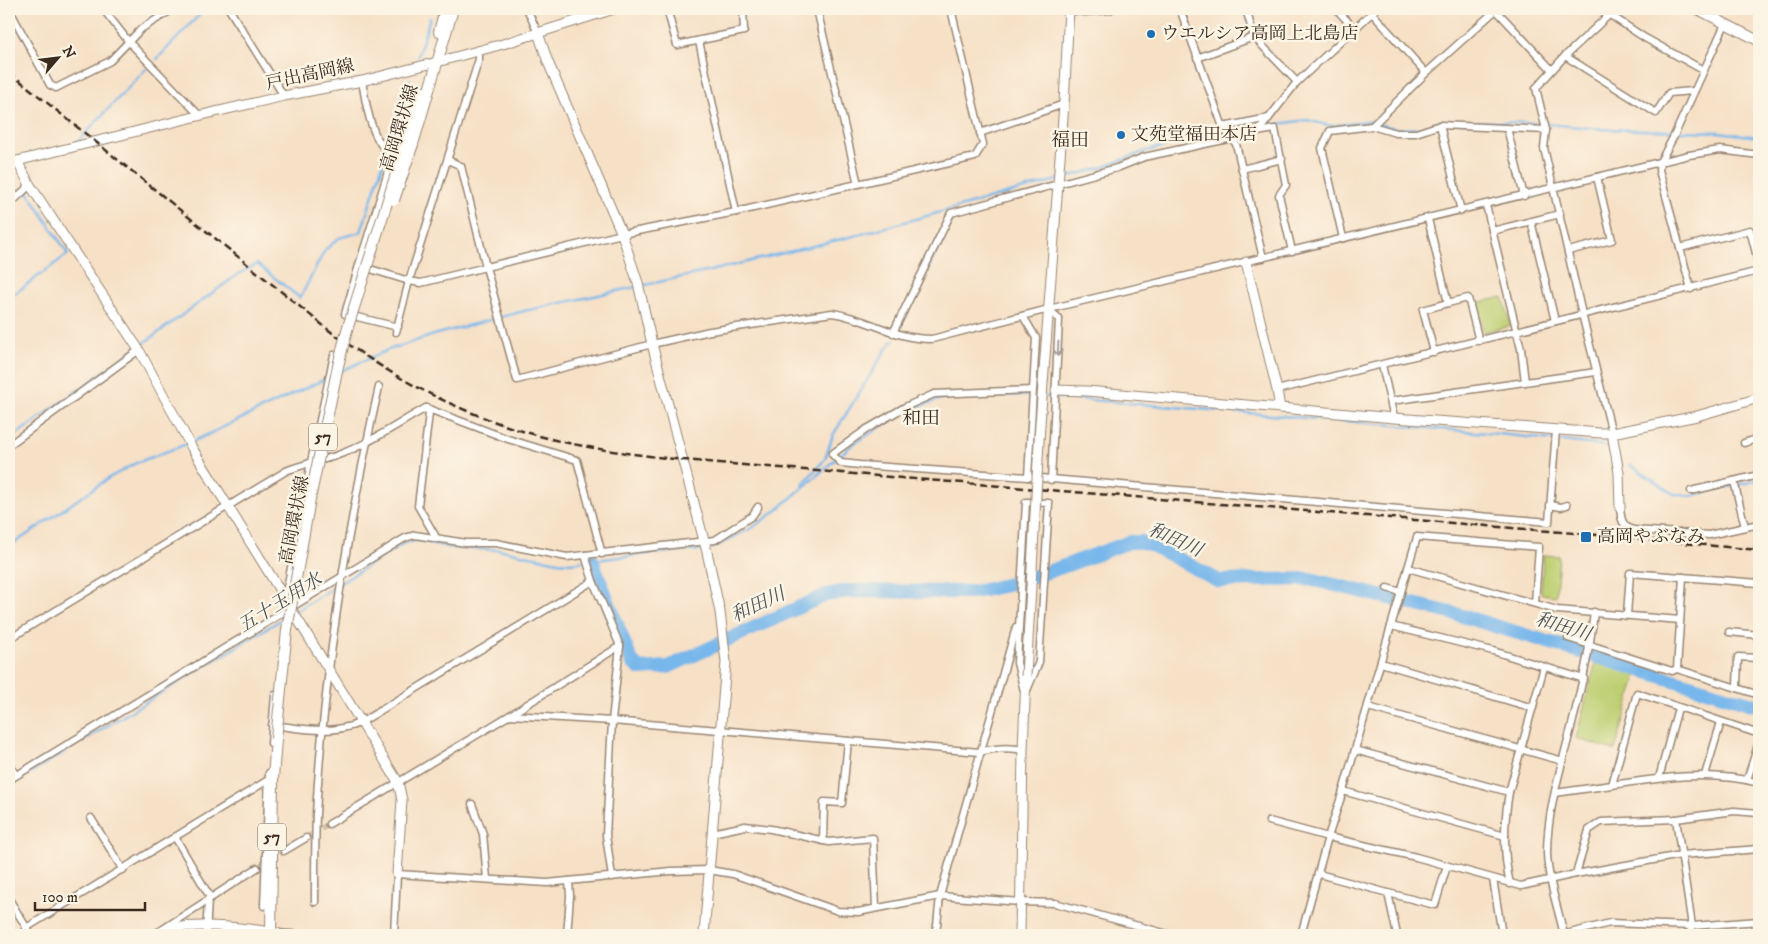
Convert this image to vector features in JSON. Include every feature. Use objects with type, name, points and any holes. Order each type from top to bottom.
[{"type":"main road","name":"高岡環状線","points":[[434,63],[446,9]]},
{"type":"main road","name":"高岡環状線","points":[[274,934],[273,778],[287,630],[310,499],[347,330],[453,9]]},
{"type":"street","points":[[9,9],[50,85],[56,88],[110,61],[141,29],[173,9]]},
{"type":"street","points":[[103,9],[129,42],[200,116]]},
{"type":"street","points":[[229,9],[284,96]]},
{"type":"street","points":[[527,9],[622,234],[639,287],[652,344],[706,547],[720,612],[726,662],[704,935]]},
{"type":"street","name":"戸出高岡線","points":[[13,162],[284,96],[362,81],[434,63],[614,9]]},
{"type":"street","points":[[667,9],[677,45],[744,31],[743,9]]},
{"type":"street","points":[[817,9],[858,184]]},
{"type":"street","points":[[359,265],[421,283],[622,234],[736,212],[975,157],[983,144],[951,9]]},
{"type":"street","points":[[1020,935],[1024,695],[1039,434],[1064,104],[1069,9],[1085,11],[1110,9]]},
{"type":"street","points":[[1180,9],[1226,132],[1236,144],[1263,258]]},
{"type":"street","points":[[1246,9],[1254,37],[1297,82]]},
{"type":"street","points":[[1336,9],[1354,29]]},
{"type":"street","points":[[1372,126],[1426,73],[1497,9],[1552,70]]},
{"type":"street","points":[[1601,9],[1645,38],[1703,70]]},
{"type":"street","points":[[1696,9],[1759,41]]},
{"type":"street","points":[[1257,131],[1297,82],[1374,11],[1426,73]]},
{"type":"street","points":[[1609,15],[1565,56],[1536,88],[1545,128],[1544,148],[1552,188],[1560,214],[1582,314],[1612,434],[1619,473],[1620,508],[1623,524],[1627,528],[1634,530],[1709,535],[1759,524]]},
{"type":"street","points":[[1691,289],[1659,170],[1660,162],[1674,136],[1725,24]]},
{"type":"street","points":[[1197,58],[1254,37]]},
{"type":"street","points":[[699,41],[736,212]]},
{"type":"street","points":[[414,89],[345,314],[397,330],[409,281],[479,59],[479,51]]},
{"type":"street","points":[[1565,56],[1656,112],[1669,93],[1693,91]]},
{"type":"street","points":[[362,81],[374,132],[384,149],[393,156]]},
{"type":"street","points":[[980,133],[1064,104]]},
{"type":"street","points":[[894,333],[951,213],[1117,168],[1144,157],[1267,121]]},
{"type":"street","points":[[1343,238],[1322,148],[1330,131],[1372,126],[1396,133],[1416,133],[1440,125],[1545,128]]},
{"type":"street","points":[[1440,125],[1461,211]]},
{"type":"street","points":[[1226,132],[1257,131],[1275,128],[1286,185],[1279,195],[1292,251]]},
{"type":"street","points":[[1507,128],[1524,196]]},
{"type":"street","points":[[448,160],[461,166],[517,380],[652,344],[710,331],[832,313],[847,316],[914,339],[932,339],[1049,309],[1660,162],[1720,150],[1759,155]]},
{"type":"street","points":[[1242,169],[1282,159]]},
{"type":"street","points":[[13,162],[139,350],[192,448],[228,506],[287,612],[328,671],[398,782],[402,800],[394,935]]},
{"type":"street","points":[[1568,251],[1612,240],[1597,177]]},
{"type":"street","points":[[9,205],[30,185]]},
{"type":"street","points":[[1486,205],[1521,350],[1525,382]]},
{"type":"street","points":[[1492,231],[1560,214]]},
{"type":"street","points":[[1428,219],[1448,304]]},
{"type":"street","points":[[1530,221],[1555,321]]},
{"type":"street","points":[[1680,248],[1750,230],[1759,265]]},
{"type":"street","points":[[1246,262],[1278,390],[1280,408]]},
{"type":"street","points":[[1278,390],[1759,271]]},
{"type":"street","points":[[1434,352],[1423,310],[1468,298],[1479,341]]},
{"type":"street","points":[[1049,309],[1059,319],[1052,480]]},
{"type":"street","points":[[1023,316],[1036,338],[1028,477]]},
{"type":"street","points":[[9,444],[139,350]]},
{"type":"street","points":[[286,594],[334,355]]},
{"type":"street","points":[[1382,365],[1392,401],[1394,418]]},
{"type":"street","points":[[1392,401],[1596,372]]},
{"type":"street","points":[[315,902],[316,815],[328,671],[342,577],[366,442],[379,387]]},
{"type":"street","points":[[1032,390],[934,394],[905,407],[867,429],[832,454],[841,463],[1028,477],[1549,522],[1556,432]]},
{"type":"street","points":[[1056,391],[1087,391],[1556,432],[1612,434],[1697,416],[1759,398]]},
{"type":"street","points":[[426,408],[508,439],[577,460],[602,554]]},
{"type":"street","points":[[9,639],[286,471],[311,462],[337,456],[426,408]]},
{"type":"street","points":[[426,408],[428,413],[418,506],[437,539]]},
{"type":"street","points":[[1031,428],[1054,430]]},
{"type":"street","points":[[1744,443],[1759,438]]},
{"type":"street","points":[[1691,491],[1759,475]]},
{"type":"street","points":[[1734,481],[1744,528]]},
{"type":"street","points":[[1026,502],[1049,503],[1039,662],[1024,695],[1016,663],[1026,502]]},
{"type":"street","points":[[1550,506],[1567,505]]},
{"type":"street","points":[[9,780],[287,612],[404,538],[415,535],[466,543],[496,543],[567,557],[706,547],[752,516],[758,507]]},
{"type":"street","points":[[1301,935],[1328,837],[1392,626],[1416,537],[1540,547],[1535,603]]},
{"type":"street","points":[[585,557],[593,582],[620,646],[612,721],[606,836],[612,877]]},
{"type":"street","points":[[1408,568],[1557,610],[1680,620]]},
{"type":"street","points":[[1627,615],[1630,573],[1759,583]]},
{"type":"street","points":[[1677,669],[1684,576]]},
{"type":"street","points":[[272,725],[323,731],[346,728],[360,723],[593,582]]},
{"type":"street","points":[[1387,588],[1401,593]]},
{"type":"street","points":[[264,906],[268,780],[272,725],[287,612]]},
{"type":"street","points":[[1594,612],[1584,679],[1555,793],[1548,834],[1547,854],[1550,879],[1563,935],[1610,923],[1692,926],[1758,921],[1753,935]]},
{"type":"street","points":[[936,935],[940,896],[1019,617]]},
{"type":"street","points":[[1392,626],[1493,650],[1584,679]]},
{"type":"street","points":[[1729,632],[1759,635]]},
{"type":"street","points":[[1568,638],[1672,671],[1677,669],[1759,695]]},
{"type":"street","points":[[329,824],[620,646]]},
{"type":"street","points":[[1737,688],[1738,657],[1759,658]]},
{"type":"street","points":[[1381,663],[1533,708]]},
{"type":"street","points":[[1510,884],[1505,858],[1505,820],[1509,792],[1544,667]]},
{"type":"street","points":[[1612,784],[1637,693],[1759,734]]},
{"type":"street","points":[[1368,707],[1563,761]]},
{"type":"street","points":[[1659,778],[1678,708]]},
{"type":"street","points":[[510,714],[980,752],[1013,748],[1023,750]]},
{"type":"street","points":[[1705,775],[1721,722]]},
{"type":"street","points":[[823,841],[824,802],[842,803],[848,741]]},
{"type":"street","points":[[1747,780],[1759,742]]},
{"type":"street","points":[[1355,750],[1509,792]]},
{"type":"street","points":[[9,764],[16,776]]},
{"type":"street","points":[[1555,793],[1659,778],[1705,775],[1759,783]]},
{"type":"street","points":[[26,928],[268,780]]},
{"type":"street","points":[[1343,791],[1505,836]]},
{"type":"street","points":[[472,804],[483,834],[487,879]]},
{"type":"street","points":[[1576,874],[1588,830],[1600,822],[1676,818],[1734,811],[1759,813]]},
{"type":"street","points":[[91,818],[122,870]]},
{"type":"street","points":[[1676,818],[1692,926],[1689,935]]},
{"type":"street","points":[[1269,821],[1328,837],[1416,857],[1521,886],[1681,855],[1759,850]]},
{"type":"street","points":[[712,833],[746,826],[771,829],[829,842],[873,838],[876,908]]},
{"type":"street","points":[[175,837],[209,898],[207,931]]},
{"type":"street","points":[[284,852],[306,838]]},
{"type":"street","points":[[1319,874],[1435,905],[1447,866]]},
{"type":"street","points":[[156,934],[257,868]]},
{"type":"street","points":[[397,874],[547,883],[671,871],[709,870],[733,874],[838,911],[858,912],[940,896],[1055,903],[1171,935]]},
{"type":"street","points":[[1493,879],[1502,935]]},
{"type":"street","points":[[567,935],[570,896],[569,882]]},
{"type":"street","points":[[1388,893],[1397,935]]},
{"type":"street","points":[[9,899],[31,935]]},
{"type":"street","points":[[156,934],[175,927],[207,931],[302,935]]},
{"type":"green space","points":[[1503,297],[1511,326],[1483,332],[1477,303]]},
{"type":"green space","points":[[1543,555],[1559,556],[1556,596],[1541,594]]},
{"type":"green space","points":[[1596,661],[1637,674],[1615,751],[1576,738]]},
{"type":"waterway","points":[[157,59],[205,9]]},
{"type":"waterway","points":[[418,56],[430,18]]},
{"type":"waterway","points":[[78,141],[146,69]]},
{"type":"waterway","points":[[140,346],[237,275],[257,264],[300,298],[325,250],[339,238],[361,232],[410,80]]},
{"type":"waterway","points":[[1265,126],[1307,120],[1331,126],[1368,121],[1398,129],[1422,128],[1441,121],[1537,123],[1602,129],[1718,132],[1759,137]]},
{"type":"waterway","points":[[341,371],[388,350],[437,334],[524,311],[710,271],[854,236],[1104,167],[1146,151],[1198,138],[1260,127]]},
{"type":"waterway","points":[[9,298],[68,254],[28,192],[30,189]]},
{"type":"waterway","points":[[899,330],[954,216]]},
{"type":"waterway","points":[[802,485],[825,459],[833,435],[887,348],[894,340]]},
{"type":"waterway","points":[[9,440],[135,349]]},
{"type":"waterway","points":[[192,442],[327,378]]},
{"type":"waterway","points":[[296,611],[403,544],[418,540],[452,548],[502,550],[570,563],[710,549],[752,528],[777,510],[853,444],[908,410],[943,398],[1025,395],[1499,434],[1607,446]]},
{"type":"waterway","points":[[9,547],[109,478],[136,463],[187,444]]},
{"type":"waterway","points":[[1630,465],[1674,494],[1690,496],[1759,480]]},
{"type":"waterway","name":"和田川","points":[[592,560],[629,655],[633,663],[640,669],[668,667],[826,595],[848,591],[973,592],[1033,577],[1130,542],[1142,542],[1150,544],[1219,581],[1310,579],[1459,615],[1759,706]]},
{"type":"waterway","name":"五十玉用水","points":[[9,786],[287,616]]},
{"type":"tunnel","points":[[306,838],[329,824]]},
{"type":"tunnel","points":[[257,868],[284,851]]},
{"type":"railway","points":[[9,72],[352,347],[397,376],[441,399],[497,423],[536,435],[571,444],[683,460],[1586,534],[1759,550]]},
{"type":"place","name":"ウエルシア高岡上北島店","points":[[1151,34]]},
{"type":"place","name":"文苑堂福田本店","points":[[1121,135]]},
{"type":"place","name":"高岡やぶなみ","points":[[1586,537]]},
{"type":"district","name":"福田","points":[[1070,140]]},
{"type":"district","name":"和田","points":[[921,418]]}]
